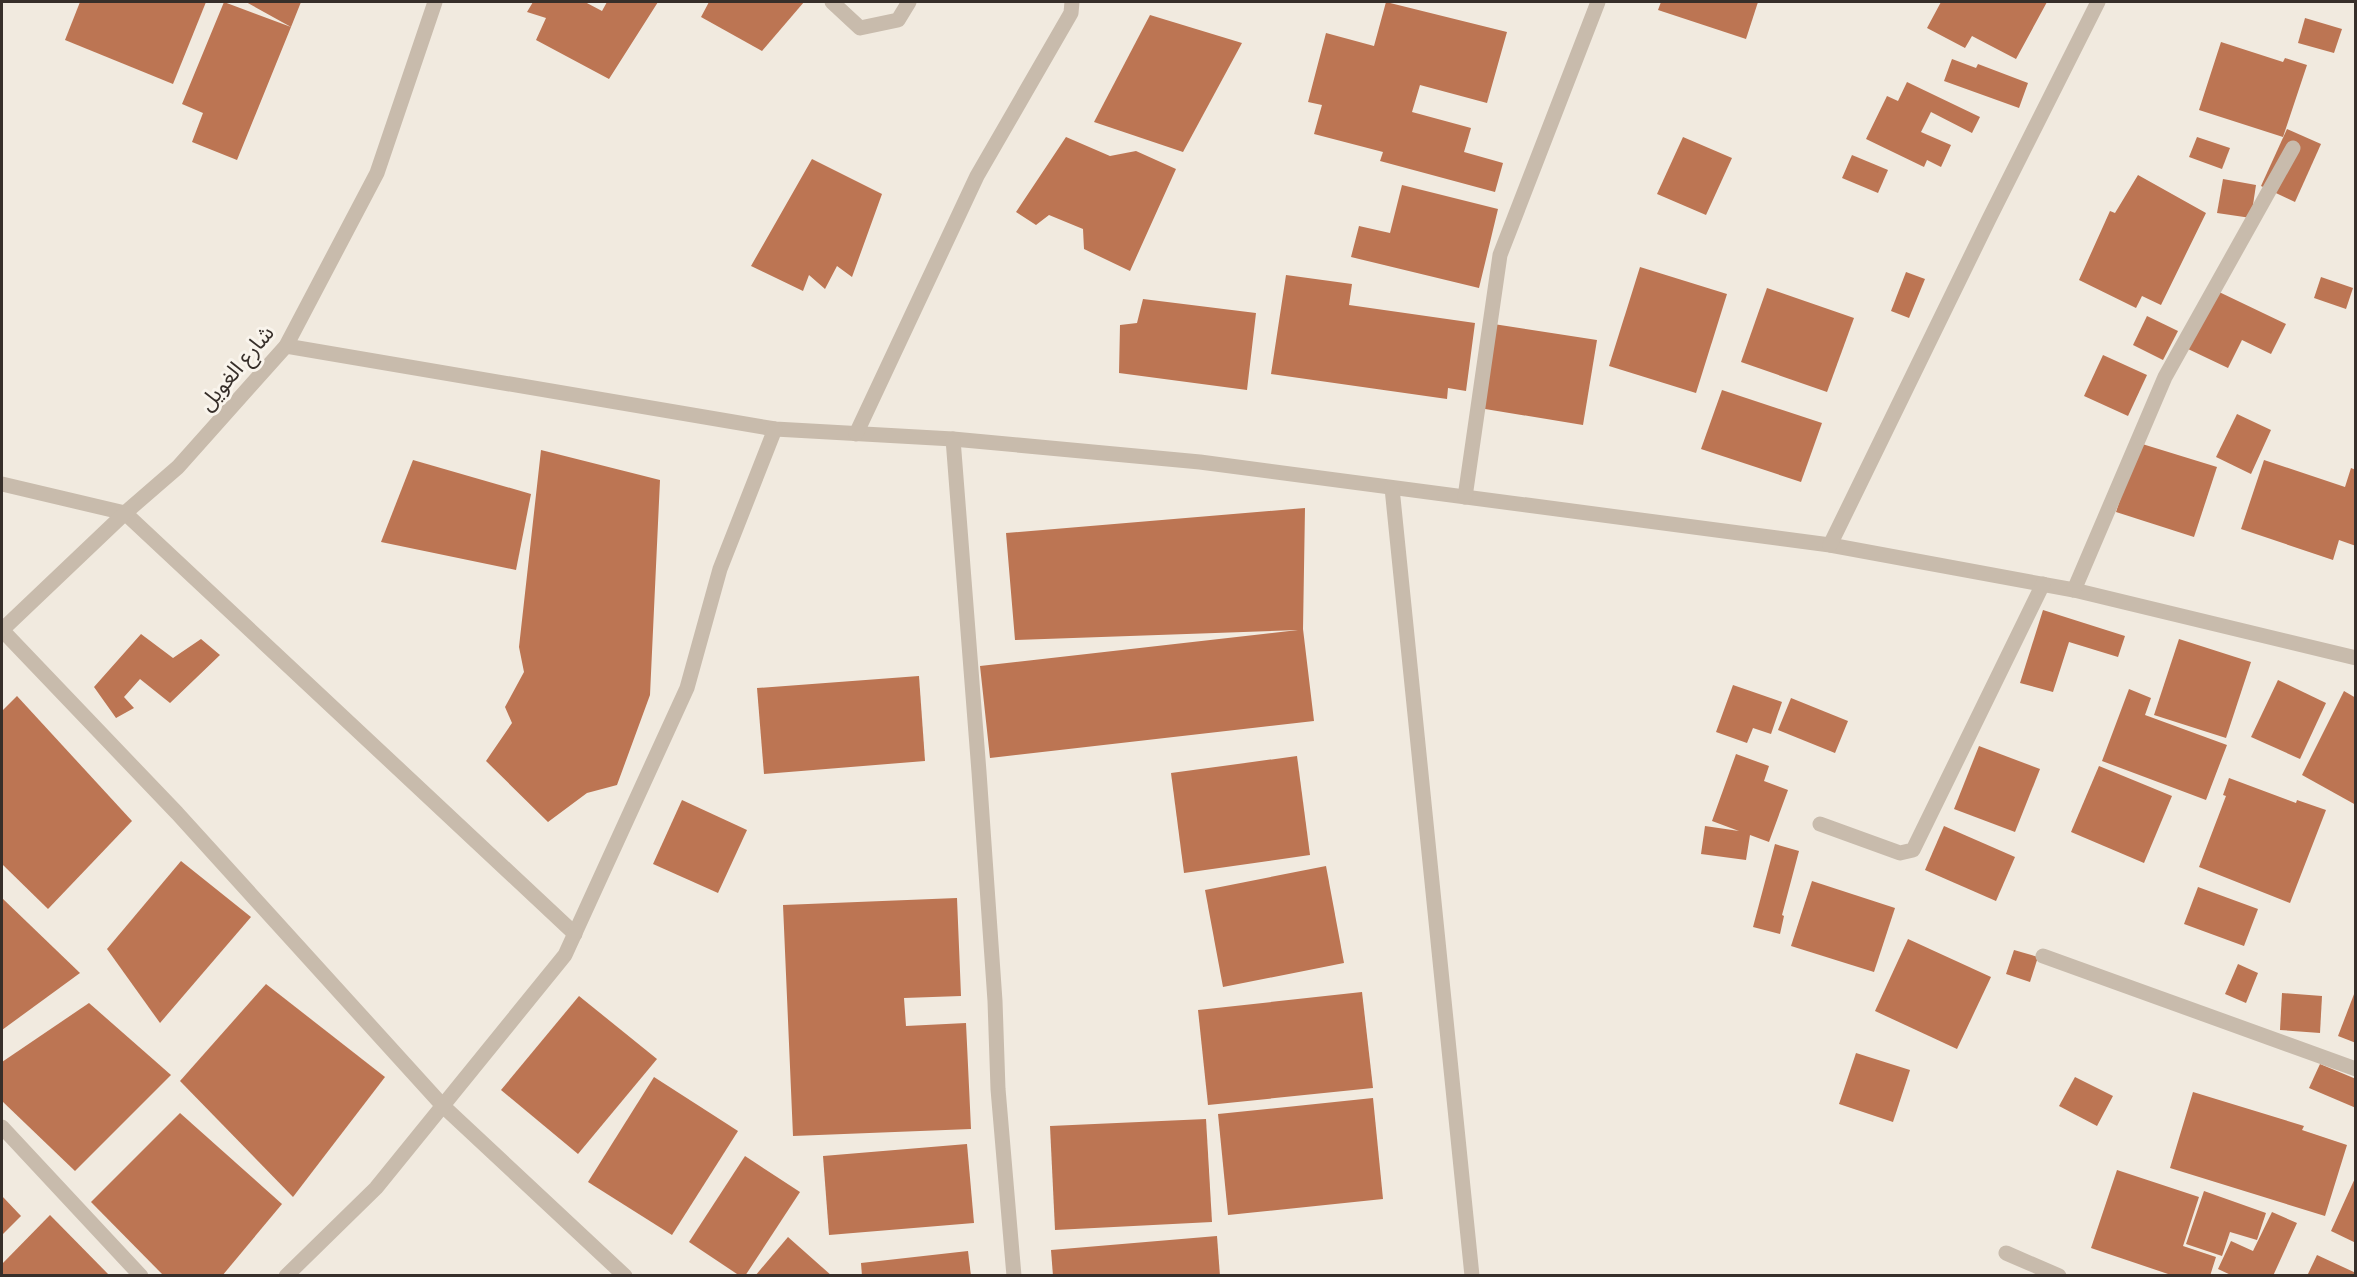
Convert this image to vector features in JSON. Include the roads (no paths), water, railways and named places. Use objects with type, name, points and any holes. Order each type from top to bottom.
[{"type":"street","name":"شارع الغويل","points":[[2,630],[125,513],[178,467],[286,346],[377,173],[435,2]]},
{"type":"street","points":[[832,2],[860,28],[898,20],[909,2]]},
{"type":"street","points":[[856,434],[977,176],[1071,13],[1072,2]]},
{"type":"street","points":[[1465,497],[1500,255],[1598,2]]},
{"type":"street","points":[[1830,545],[2098,2]]},
{"type":"street","points":[[2074,590],[2165,377],[2293,148]]},
{"type":"street","points":[[286,346],[775,429],[952,439],[1200,462],[1830,545],[2074,590],[2355,658]]},
{"type":"street","points":[[286,1275],[376,1188],[565,955],[687,688],[720,568],[775,429]]},
{"type":"street","points":[[952,439],[979,772],[998,1089],[1014,1275]]},
{"type":"street","points":[[2,484],[125,513],[575,934]]},
{"type":"street","points":[[1392,488],[1472,1275]]},
{"type":"street","points":[[1820,824],[1900,853],[1913,850],[2043,584]]},
{"type":"street","points":[[2,630],[177,813],[442,1106],[625,1275]]},
{"type":"street","points":[[2043,956],[2355,1069]]},
{"type":"street","points":[[2,1127],[141,1275]]},
{"type":"street","points":[[2006,1252],[2059,1275]]}]
